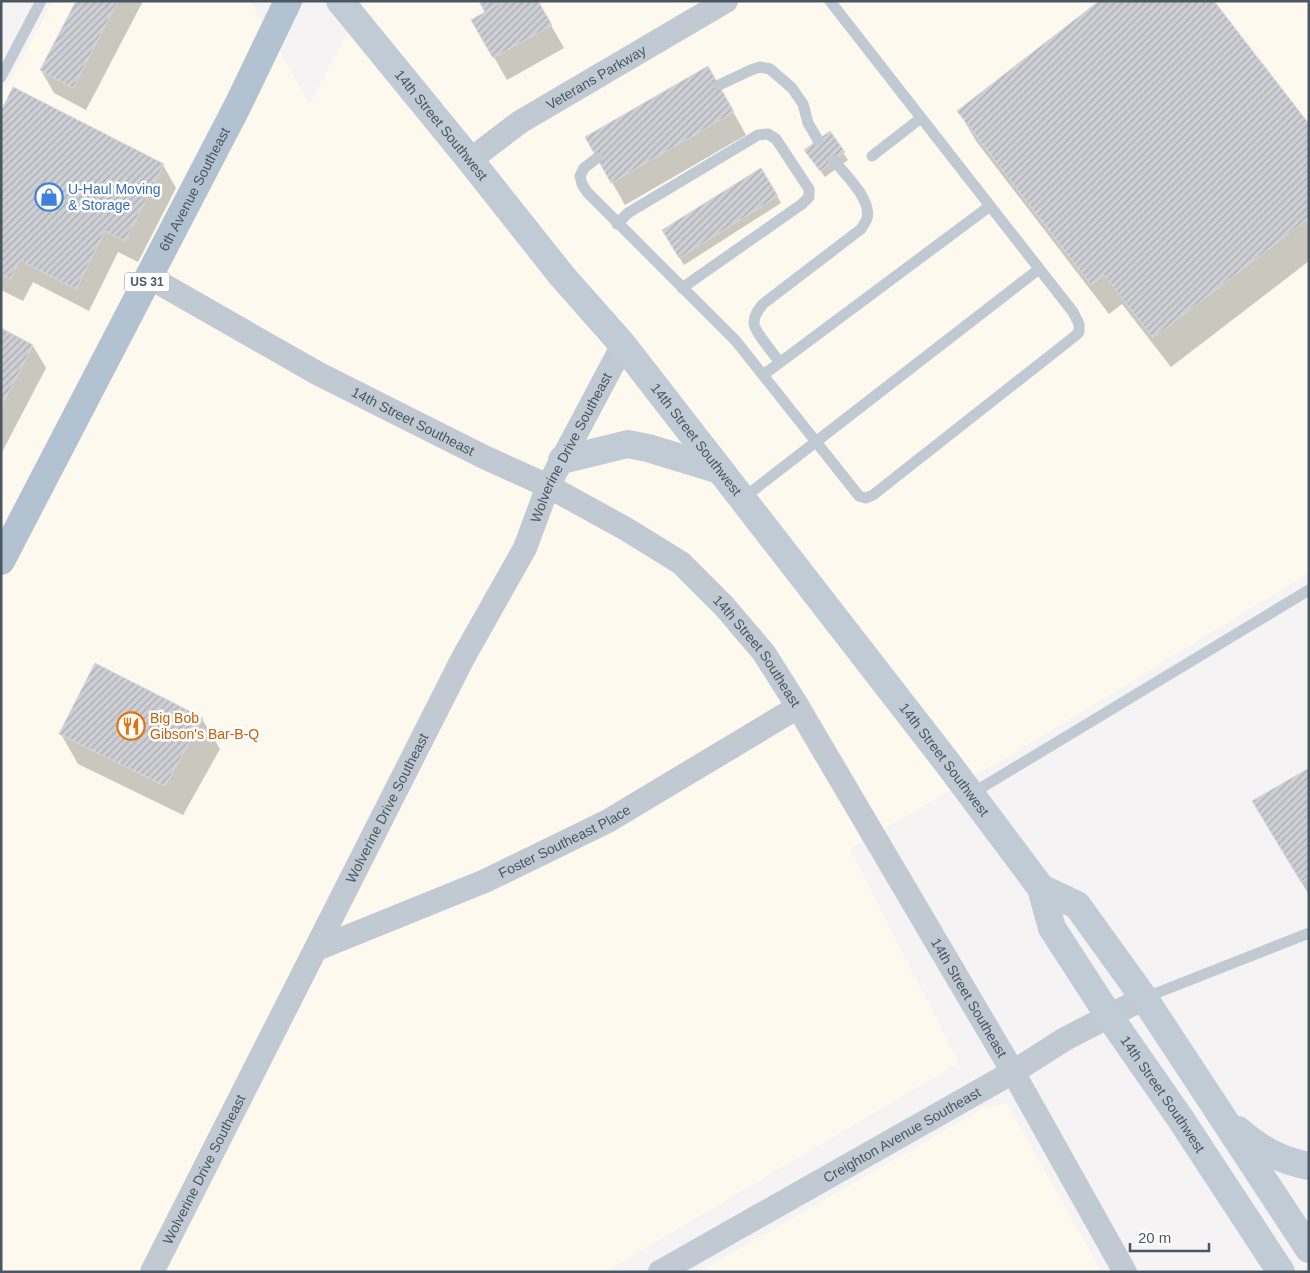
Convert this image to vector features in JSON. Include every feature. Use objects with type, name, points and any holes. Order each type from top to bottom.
[{"type":"main road","name":"6th Avenue Southeast","points":[[1,561],[238,105],[288,1]]},
{"type":"main road","name":"14th Street Southwest","points":[[340,1],[562,276],[623,345],[971,794],[1041,888],[1052,928],[1281,1272]]},
{"type":"main road","points":[[562,460],[628,444],[648,448],[720,470]]},
{"type":"main road","name":"14th Street Southwest","points":[[1041,888],[1077,906],[1144,998],[1309,1249]]},
{"type":"main road","points":[[1218,1113],[1256,1146],[1278,1157],[1309,1166]]},
{"type":"street","name":"Veterans Parkway","points":[[470,160],[520,122],[726,1]]},
{"type":"street","name":"14th Street Southeast","points":[[149,278],[317,373],[484,457],[548,486],[626,528],[681,563],[724,606],[764,654],[798,707],[1012,1072],[1124,1272]]},
{"type":"street","name":"Wolverine Drive Southeast","points":[[152,1272],[463,658],[524,548],[548,486],[623,345]]},
{"type":"street","name":"Foster Southeast Place","points":[[317,949],[485,881],[608,821],[798,707]]},
{"type":"street","name":"Creighton Avenue Southeast","points":[[660,1272],[1065,1040],[1144,998]]},
{"type":"lane","points":[[1,77],[41,1]]},
{"type":"lane","points":[[597,158],[584,168],[580,176],[587,192],[736,342],[859,496],[866,498],[873,495],[1079,332],[1079,324],[1073,312],[830,1]]},
{"type":"lane","points":[[719,85],[750,70],[760,67],[770,69],[792,88],[803,104],[808,123],[818,140]]},
{"type":"lane","points":[[872,156],[921,118]]},
{"type":"lane","points":[[617,224],[628,214],[758,135],[768,134],[776,139],[809,189],[809,197],[802,204],[682,288]]},
{"type":"lane","points":[[780,362],[757,330],[754,323],[757,312],[763,304],[861,229],[867,220],[868,210],[855,184],[834,161]]},
{"type":"lane","points":[[762,375],[990,206]]},
{"type":"lane","points":[[742,499],[1039,269]]},
{"type":"lane","points":[[971,794],[1309,590]]},
{"type":"lane","points":[[1144,998],[1309,933]]},
{"type":"shaded area","points":[[53,1],[250,1],[310,104],[363,1],[1309,1],[1309,573],[1006,758],[850,849],[959,1063],[605,1272],[1,1272],[1,96]]},
{"type":"shaded area","points":[[1007,1104],[1102,1272],[699,1272],[985,1107]]},
{"type":"building","points":[[76,1],[118,1],[73,88],[40,70]]},
{"type":"building","points":[[479,1],[513,1],[487,16]]},
{"type":"building","points":[[504,1],[538,1],[552,25],[493,58],[471,20]]},
{"type":"building","points":[[1099,1],[1214,1],[1309,124],[1309,218],[1153,338],[1104,275],[1091,285],[957,111]]},
{"type":"building","points":[[708,66],[734,112],[611,183],[585,137]]},
{"type":"building","points":[[13,87],[164,164],[125,241],[105,231],[76,289],[20,260],[10,279],[1,275],[1,111]]},
{"type":"building","points":[[830,131],[845,152],[820,171],[804,150]]},
{"type":"building","points":[[761,168],[778,196],[679,258],[662,230]]},
{"type":"building","points":[[1,328],[33,345],[1,407]]},
{"type":"building","name":"Big Bob Gibson's Bar-B-Q","points":[[95,663],[203,718],[165,786],[59,734]]},
{"type":"building","points":[[1309,768],[1309,878],[1301,882],[1252,801]]},
{"type":"place","name":"U-Haul Moving & Storage","points":[[49,197]]},
{"type":"place","name":"Big Bob Gibson's Bar-B-Q","points":[[131,726]]}]
